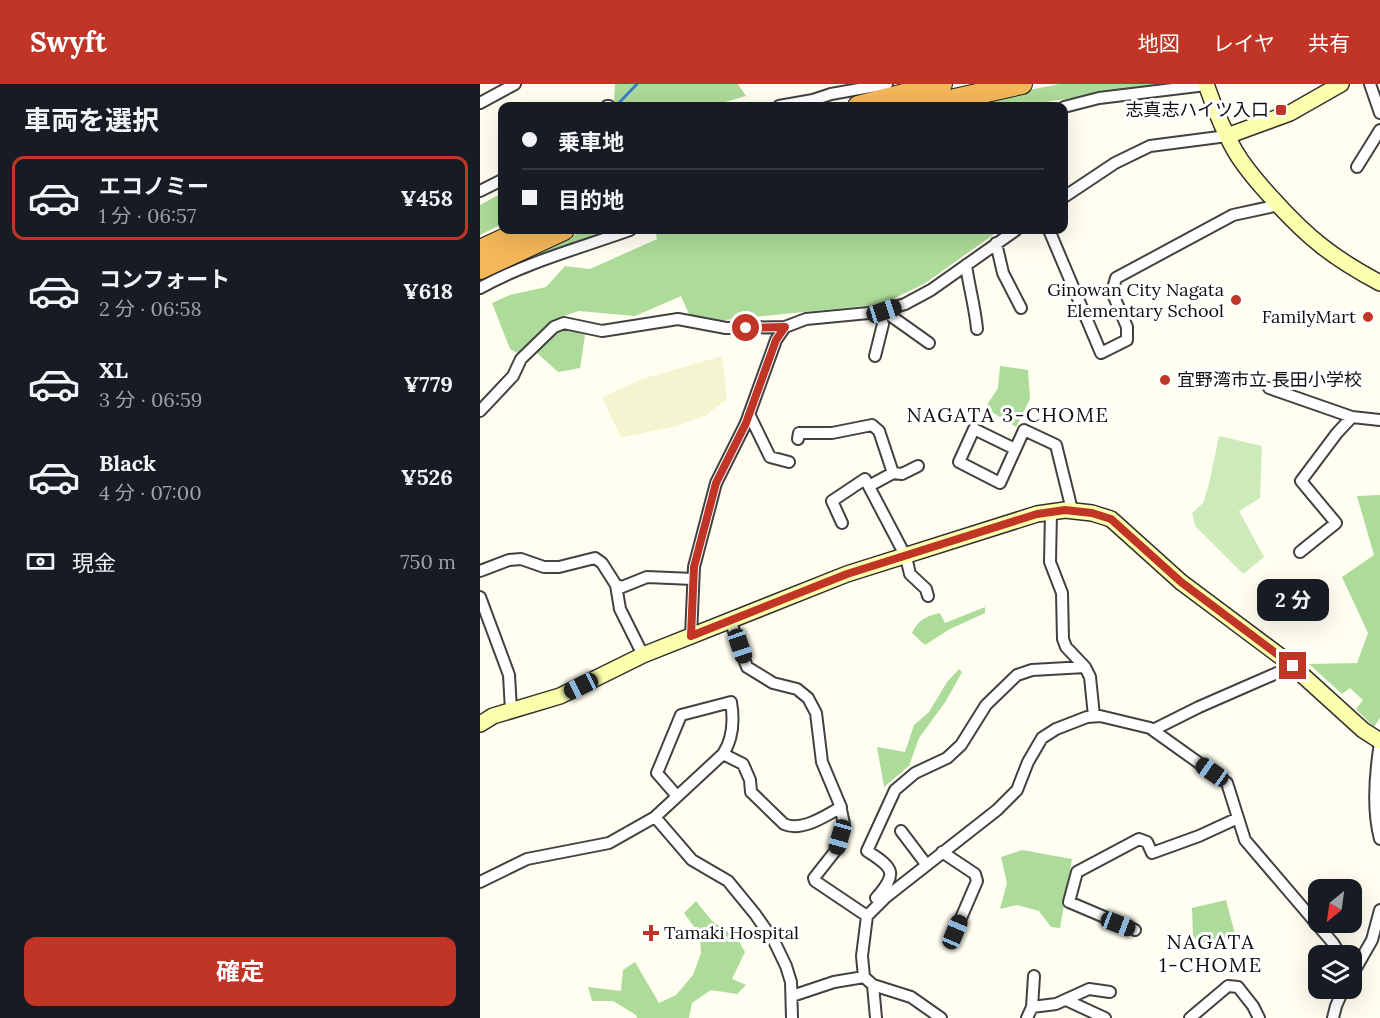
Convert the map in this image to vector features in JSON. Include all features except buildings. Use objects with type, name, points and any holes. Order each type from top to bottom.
[{"type":"highway","points":[[873,102],[942,84]]},
{"type":"highway","points":[[941,102],[1022,84]]},
{"type":"highway","points":[[480,250],[514,234]]},
{"type":"highway","points":[[480,269],[555,234]]},
{"type":"street","points":[[480,103],[515,84]]},
{"type":"street","points":[[802,102],[887,84]]},
{"type":"street","points":[[1068,195],[1115,163],[1150,146],[1227,136],[1290,113],[1341,84]]},
{"type":"street","points":[[1370,84],[1380,113]]},
{"type":"street","points":[[1068,105],[1099,98],[1206,85],[1227,136],[1247,168],[1279,205],[1303,232],[1323,248],[1346,265],[1380,283]]},
{"type":"street","points":[[1357,167],[1380,130]]},
{"type":"street","points":[[480,191],[498,182]]},
{"type":"street","points":[[1051,234],[1101,353],[1127,340],[1127,327],[1112,292],[1116,278],[1233,215],[1279,205]]},
{"type":"street","points":[[480,288],[561,253],[618,234]]},
{"type":"street","points":[[480,411],[513,376],[521,359],[554,327],[564,323],[602,331],[678,319],[726,328],[785,327],[806,319],[882,311],[905,304],[923,294],[1010,234]]},
{"type":"street","points":[[996,243],[1003,273],[1021,308]]},
{"type":"street","points":[[966,265],[974,300],[977,329]]},
{"type":"street","points":[[882,311],[929,343]]},
{"type":"street","points":[[875,356],[883,324],[882,311]]},
{"type":"street","points":[[691,636],[694,567],[716,483],[749,414],[776,340],[785,327]]},
{"type":"street","points":[[1269,388],[1352,417],[1380,420]]},
{"type":"street","points":[[749,414],[771,457],[789,462]]},
{"type":"street","points":[[1300,552],[1336,523],[1301,481],[1336,433],[1352,417]]},
{"type":"street","points":[[798,439],[800,433],[832,433],[872,425],[879,431],[893,473]]},
{"type":"street","points":[[1015,449],[974,429],[959,462],[1000,483],[1024,430],[1056,444],[1072,510]]},
{"type":"street","points":[[869,486],[893,473],[902,474],[918,466]]},
{"type":"street","points":[[842,523],[832,501],[865,479],[906,556],[910,574],[926,589],[928,596]]},
{"type":"street","points":[[480,724],[510,710],[560,696],[643,655],[847,574],[1037,514],[1072,510],[1111,519],[1181,582],[1293,666],[1363,730],[1380,742],[1376,823],[1380,839]]},
{"type":"street","points":[[1051,512],[1050,561],[1062,593],[1062,639],[1066,647],[1085,667],[1090,677],[1094,716]]},
{"type":"street","points":[[480,571],[509,560],[521,559],[544,567],[559,567],[595,558],[603,563],[616,585],[620,609],[643,655]]},
{"type":"street","points":[[616,585],[622,586],[647,577],[693,579]]},
{"type":"street","points":[[480,597],[509,675],[510,710]]},
{"type":"street","points":[[730,620],[747,667],[773,683],[797,689],[808,698],[816,713],[822,762],[841,807],[844,824],[837,850],[814,878],[815,881],[866,915]]},
{"type":"street","points":[[1153,730],[1199,706],[1293,666]]},
{"type":"street","points":[[941,1018],[911,997],[873,985],[864,977],[862,956],[866,915],[890,883],[891,873],[884,862],[867,851],[895,790],[915,773],[947,758],[961,745],[986,705],[1017,675],[1032,670],[1085,667]]},
{"type":"street","points":[[480,882],[527,859],[609,843],[655,817],[723,754],[729,746],[734,717],[731,702],[681,714],[657,773],[677,796]]},
{"type":"street","points":[[866,915],[926,864],[997,810],[1017,790],[1028,762],[1042,738],[1056,729],[1087,717],[1100,716],[1153,730],[1227,783],[1245,840],[1334,945]]},
{"type":"street","points":[[723,754],[743,764],[750,780],[751,792],[784,824],[789,826],[818,821],[841,807]]},
{"type":"street","points":[[655,817],[692,860],[728,881],[774,941],[786,966],[792,996],[792,1018]]},
{"type":"street","points":[[1135,930],[1069,902],[1077,872],[1139,839],[1147,842],[1152,853],[1199,836],[1238,818]]},
{"type":"street","points":[[901,831],[926,864]]},
{"type":"street","points":[[942,852],[975,874],[977,881],[955,932]]},
{"type":"street","points":[[1362,960],[1376,942],[1380,910]]},
{"type":"street","points":[[1027,1018],[1032,1007],[1034,976]]},
{"type":"street","points":[[792,996],[834,982],[864,977]]},
{"type":"street","points":[[873,985],[876,1018]]},
{"type":"street","points":[[1190,1018],[1228,986],[1238,987],[1259,1018]]},
{"type":"street","points":[[1032,1007],[1056,1004],[1089,989],[1110,992]]},
{"type":"street","points":[[1333,1018],[1339,999]]},
{"type":"street","points":[[1066,1000],[1105,1018]]},
{"type":"green space","points":[[615,84],[738,84],[746,96],[725,102],[614,102]]},
{"type":"green space","points":[[1060,84],[1165,84],[1046,102],[968,102]]},
{"type":"green space","points":[[498,195],[498,226],[480,235],[480,205]]},
{"type":"green space","points":[[577,234],[604,234],[538,259],[480,285],[480,280]]},
{"type":"green space","points":[[656,234],[994,234],[924,284],[882,304],[716,321],[689,314],[681,296],[635,316],[579,311],[561,317],[523,356],[510,349],[492,303],[510,295],[546,287],[565,266],[590,269],[657,239]]},
{"type":"green space","points":[[567,329],[585,335],[580,368],[558,372],[535,351],[555,333]]},
{"type":"green space","points":[[722,356],[727,399],[705,416],[677,426],[621,438],[602,397],[642,379]]},
{"type":"green space","points":[[1000,366],[1028,370],[1030,399],[1016,427],[985,408],[998,388]]},
{"type":"green space","points":[[1219,436],[1262,446],[1260,498],[1239,511],[1264,557],[1243,574],[1195,526],[1192,513],[1203,503]]},
{"type":"green space","points":[[1380,495],[1380,718],[1374,727],[1356,709],[1363,700],[1350,688],[1342,694],[1309,664],[1357,663],[1368,633],[1342,577],[1374,555],[1357,496]]},
{"type":"green space","points":[[985,607],[985,613],[950,629],[925,645],[912,633],[923,619],[931,616],[940,613],[945,623]]},
{"type":"green space","points":[[959,669],[962,672],[946,701],[919,738],[909,766],[884,787],[877,747],[905,752],[914,725],[929,712],[947,682]]},
{"type":"green space","points":[[1022,850],[1072,859],[1060,928],[1051,927],[1039,911],[1017,905],[1000,909],[1007,883],[1001,857]]},
{"type":"green space","points":[[1226,900],[1235,934],[1223,947],[1198,941],[1193,936],[1192,908]]},
{"type":"green space","points":[[696,901],[712,921],[737,938],[745,952],[732,979],[746,985],[737,994],[711,990],[692,1003],[689,1018],[637,1018],[636,1015],[613,1001],[592,1001],[588,987],[621,991],[623,970],[635,962],[659,1003],[676,995],[693,975],[701,953],[700,935],[684,913]]},
{"type":"waterway","points":[[620,102],[637,84]]},
{"type":"place","name":"志真志ハイツ入口","points":[[1281,110]]},
{"type":"place","name":"Ginowan City Nagata Elementary School","points":[[1236,300]]},
{"type":"place","name":"FamilyMart","points":[[1368,317]]},
{"type":"place","name":"宜野湾市立 長田小学校","points":[[1165,380]]},
{"type":"place","name":"Tamaki Hospital","points":[[651,933]]},
{"type":"district","name":"NAGATA 3-CHOME","points":[[1008,415]]},
{"type":"district","name":"NAGATA 1-CHOME","points":[[1211,954]]},
{"type":"route","points":[[746,328],[785,327],[776,340],[746,423],[716,483],[694,567],[691,636],[847,574],[1037,514],[1065,510],[1092,513],[1111,519],[1181,582],[1293,666]]}]
